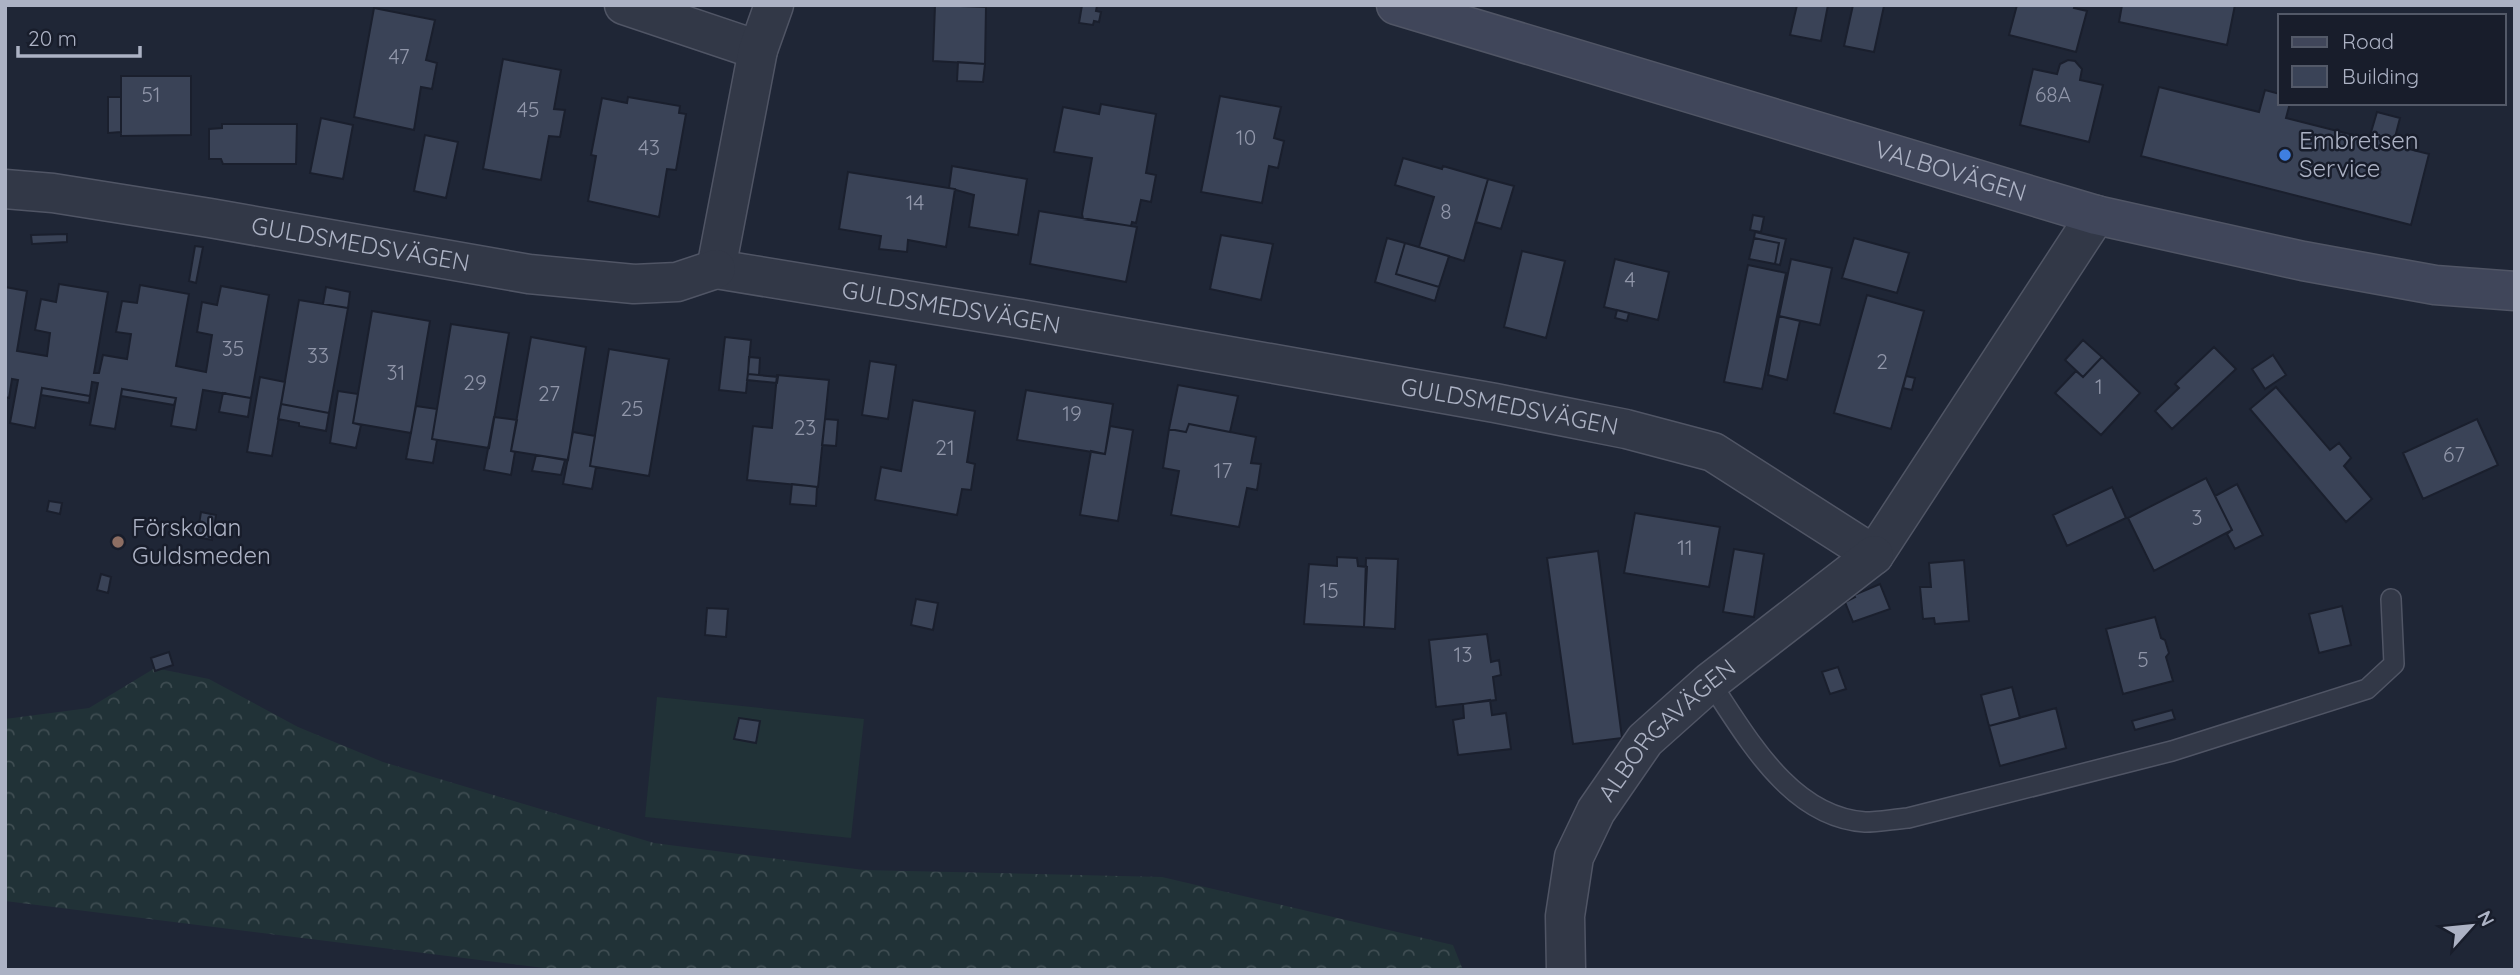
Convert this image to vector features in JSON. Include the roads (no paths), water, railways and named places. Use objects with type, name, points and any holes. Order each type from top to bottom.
[{"type":"main road","name":"VALBOVÄGEN","points":[[1396,5],[2096,215],[2303,261],[2435,285],[2515,291]]},
{"type":"street","points":[[624,5],[758,51]]},
{"type":"street","points":[[716,269],[758,51],[774,5]]},
{"type":"street","name":"GULDSMEDSVÄGEN","points":[[5,189],[53,193],[210,218],[529,274],[634,285],[677,282],[716,269],[1495,403],[1626,429],[1713,452],[1874,555]]},
{"type":"street","points":[[1874,555],[2096,215]]},
{"type":"street","name":"ALBORGAVÄGEN","points":[[1566,970],[1564,916],[1574,857],[1596,811],[1645,740],[1710,682],[1874,555]]},
{"type":"lane","points":[[1710,682],[1759,755],[1792,789],[1827,813],[1864,822],[1908,818],[2172,751],[2367,689],[2394,664],[2391,599]]},
{"type":"place","name":"Embretsen Service","points":[[2285,155]]},
{"type":"place","name":"Förskolan Guldsmeden","points":[[118,542]]}]
